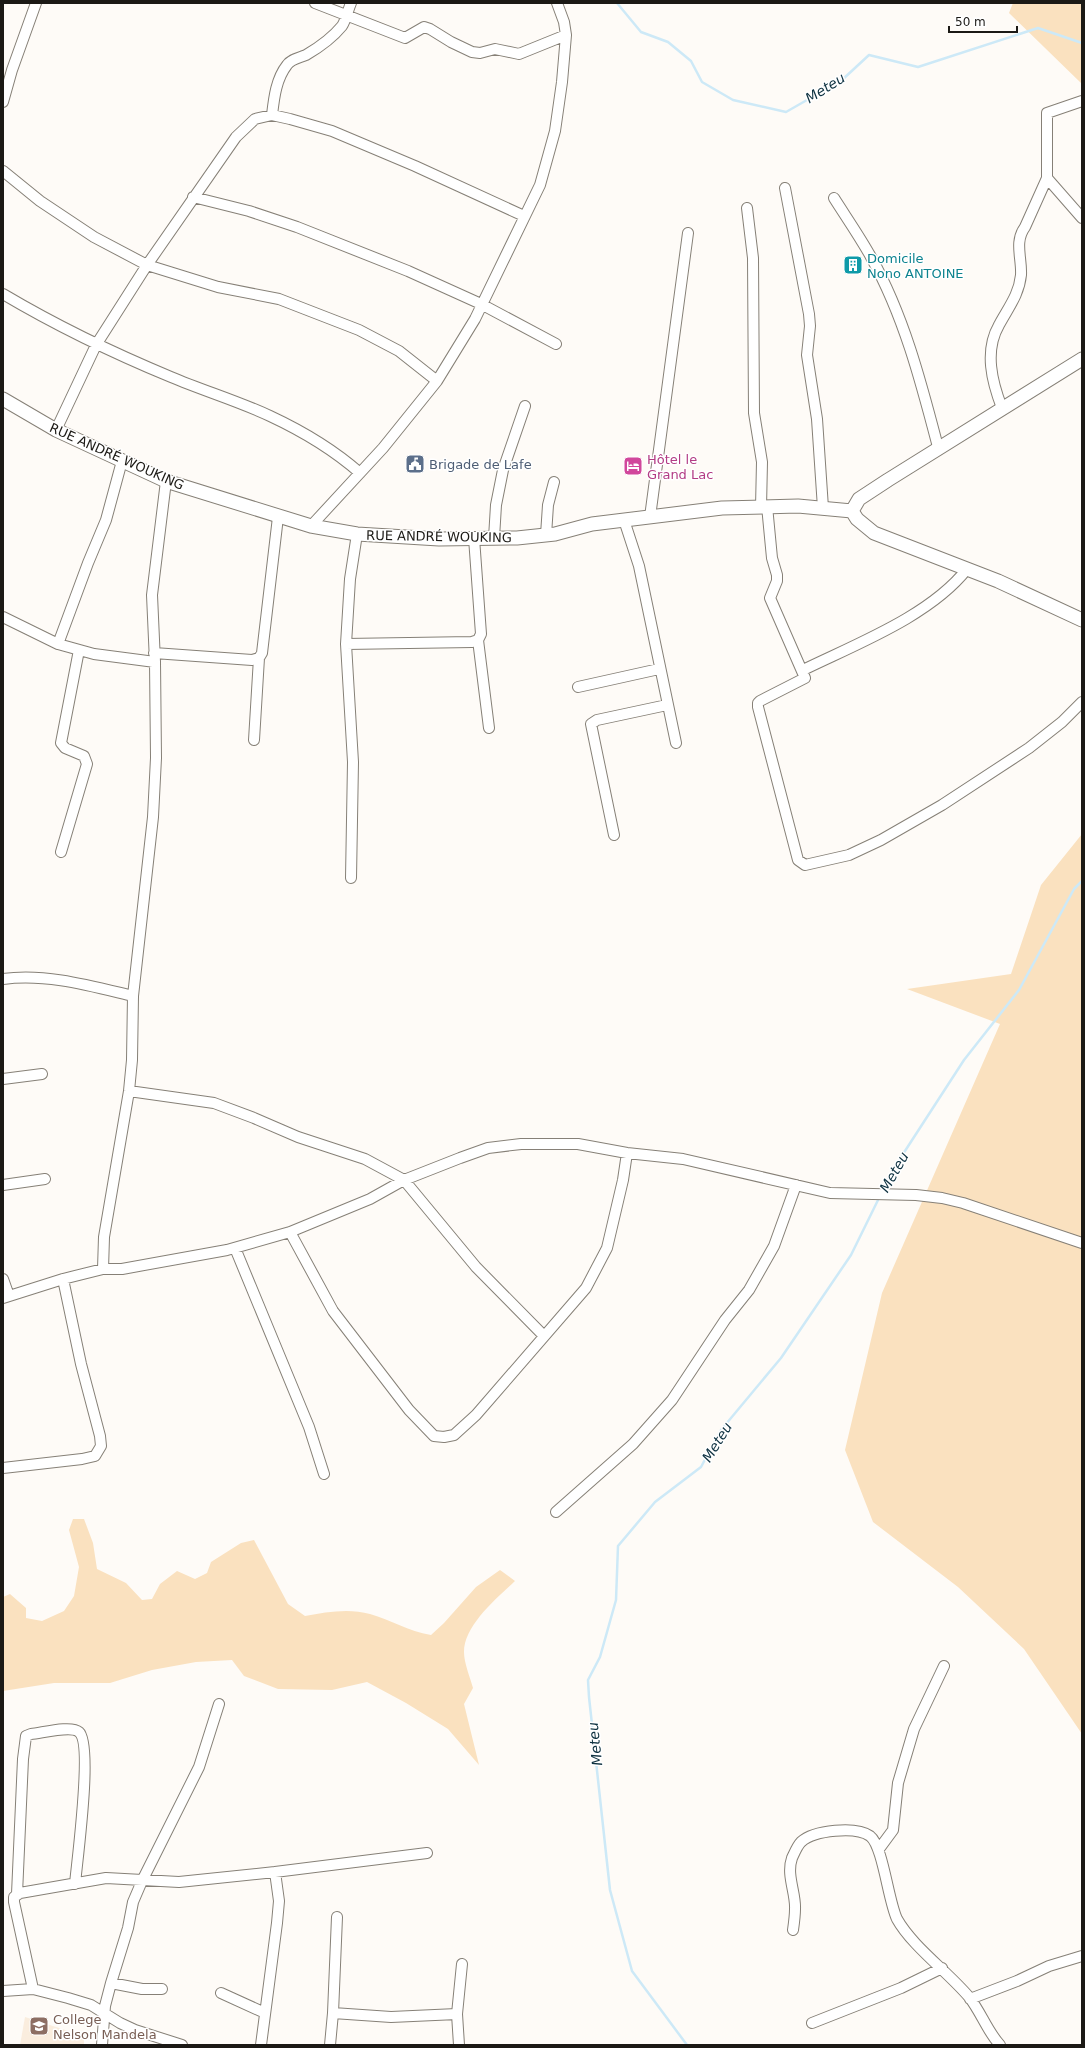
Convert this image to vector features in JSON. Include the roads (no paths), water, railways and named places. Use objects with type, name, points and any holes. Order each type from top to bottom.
[{"type":"street","points":[[3,102],[12,70],[36,3]]},
{"type":"street","points":[[315,3],[404,38],[424,27],[472,52],[480,53],[495,49],[519,54],[566,35]]},
{"type":"street","points":[[272,115],[275,94],[281,74],[287,65],[292,60],[305,55],[333,35],[342,26],[351,3]]},
{"type":"street","points":[[311,526],[382,448],[437,381],[475,319],[540,185],[555,131],[562,82],[566,35],[564,22],[557,3]]},
{"type":"street","points":[[1002,408],[992,373],[991,351],[993,338],[999,324],[1016,296],[1021,274],[1020,234],[1025,227],[1047,178],[1047,113],[1082,101]]},
{"type":"street","points":[[56,430],[96,345],[147,265],[236,137],[245,126],[255,119],[272,115],[332,131],[415,166],[524,216]]},
{"type":"street","points":[[3,171],[40,201],[94,238],[147,265],[218,287],[279,299],[359,330],[399,351],[437,381]]},
{"type":"street","points":[[1047,178],[1082,218]]},
{"type":"street","points":[[784,188],[809,314],[810,326],[807,355],[817,419],[823,508]]},
{"type":"street","points":[[193,197],[249,211],[297,227],[408,271],[481,304],[556,344]]},
{"type":"street","points":[[834,198],[871,257],[890,297],[922,386],[938,447]]},
{"type":"street","points":[[747,208],[753,258],[754,413],[762,462],[764,506],[772,558],[777,575],[777,581],[770,593],[770,598],[805,676],[804,679],[758,703],[798,860],[805,865],[849,855],[880,840],[942,804],[1029,748],[1062,722],[1082,702]]},
{"type":"street","points":[[650,517],[688,233]]},
{"type":"street","points":[[3,294],[46,319],[96,345],[172,378],[270,416],[346,461],[360,472]]},
{"type":"street","points":[[1082,359],[938,447],[859,499],[852,511],[857,519],[874,533],[998,581],[1082,620]]},
{"type":"street","name":"RUE ANDRÉ WOUKING","points":[[3,399],[56,430],[166,481],[311,526],[357,534],[439,539],[494,538],[546,535],[592,524],[709,509],[764,506],[823,508],[852,511]]},
{"type":"street","points":[[494,538],[496,505],[503,470],[525,406]]},
{"type":"street","points":[[58,644],[106,520],[122,461]]},
{"type":"street","points":[[103,1270],[104,1237],[129,1091],[132,1060],[133,996],[153,817],[156,758],[152,595],[166,481]]},
{"type":"street","points":[[546,535],[548,505],[554,482]]},
{"type":"street","points":[[254,740],[259,658],[262,653],[278,516]]},
{"type":"street","points":[[624,520],[641,573],[676,743]]},
{"type":"street","points":[[351,878],[353,762],[346,644],[350,579],[357,534]]},
{"type":"street","points":[[474,538],[481,634],[478,640],[489,728]]},
{"type":"street","points":[[803,670],[918,612],[956,584],[967,569]]},
{"type":"street","points":[[3,617],[58,644],[94,654],[252,660],[259,658]]},
{"type":"street","points":[[346,644],[472,642],[478,640]]},
{"type":"street","points":[[62,852],[87,764],[84,756],[65,748],[61,743],[79,650]]},
{"type":"street","points":[[578,687],[660,669]]},
{"type":"street","points":[[614,835],[591,724],[597,720],[667,705]]},
{"type":"street","points":[[3,979],[35,978],[80,984],[133,996]]},
{"type":"street","points":[[3,1079],[42,1074]]},
{"type":"street","points":[[129,1091],[214,1103],[298,1137],[365,1159],[404,1180],[476,1267],[544,1336]]},
{"type":"street","points":[[3,1279],[6,1297],[63,1279],[103,1270],[122,1269],[235,1248],[290,1232],[370,1199],[404,1180],[488,1148],[521,1144],[578,1144],[627,1153],[683,1159],[830,1193],[916,1195],[942,1198],[962,1203],[1082,1243]]},
{"type":"street","points":[[290,1232],[333,1311],[405,1404],[434,1436],[444,1438],[454,1435],[476,1415],[586,1288],[607,1248],[624,1180],[627,1153]]},
{"type":"street","points":[[3,1185],[45,1179]]},
{"type":"street","points":[[556,1512],[633,1444],[672,1400],[725,1320],[749,1290],[774,1246],[796,1185]]},
{"type":"street","points":[[235,1248],[309,1427],[324,1474]]},
{"type":"street","points":[[3,1468],[82,1459],[95,1456],[101,1446],[100,1436],[81,1364],[63,1279]]},
{"type":"street","points":[[879,1849],[893,1830],[898,1783],[914,1729],[944,1666]]},
{"type":"street","points":[[102,2045],[105,2006],[128,1928],[133,1902],[142,1880],[198,1767],[219,1704]]},
{"type":"street","points":[[33,1989],[14,1902],[14,1897],[17,1894],[23,1759],[26,1736],[31,1734],[73,1729],[80,1732],[85,1744],[85,1769],[75,1884]]},
{"type":"street","points":[[793,1930],[796,1908],[791,1885],[792,1860],[800,1843],[814,1834],[835,1831],[862,1832],[871,1837],[879,1849],[886,1887],[898,1919],[911,1938],[942,1968],[970,1999],[987,2029],[1000,2045]]},
{"type":"street","points":[[17,1894],[106,1878],[179,1882],[275,1872],[427,1853]]},
{"type":"street","points":[[261,2045],[277,1923],[278,1901],[275,1872]]},
{"type":"street","points":[[330,2045],[333,2013],[337,1917]]},
{"type":"street","points":[[970,1999],[1017,1981],[1049,1966],[1082,1956]]},
{"type":"street","points":[[459,2045],[457,2014],[462,1964]]},
{"type":"street","points":[[812,2023],[901,1988],[942,1968]]},
{"type":"street","points":[[111,1983],[142,1989],[162,1989]]},
{"type":"street","points":[[3,1991],[33,1989],[91,2005],[135,2030],[182,2045]]},
{"type":"street","points":[[221,1993],[265,2013]]},
{"type":"street","points":[[333,2013],[391,2017],[457,2014]]},
{"type":"waterway","name":"Meteu","points":[[617,3],[641,32],[668,42],[691,61],[702,82],[733,100],[786,112],[842,80],[869,55],[918,67],[1038,28],[1082,43]]},
{"type":"waterway","name":"Meteu","points":[[882,1192],[892,1171],[964,1060],[1019,990],[1074,889],[1082,881]]},
{"type":"waterway","name":"Meteu","points":[[687,2045],[632,1971],[610,1890],[588,1680],[600,1657],[616,1600],[618,1546],[655,1502],[701,1467],[721,1430],[781,1358],[851,1255],[880,1196]]},
{"type":"place","name":"Domicile Nono ANTOINE","points":[[853,265]]},
{"type":"place","name":"Brigade de Lafe","points":[[415,464]]},
{"type":"place","name":"Hôtel le Grand Lac","points":[[633,466]]},
{"type":"place","name":"College Nelson Mandela","points":[[39,2026]]}]
